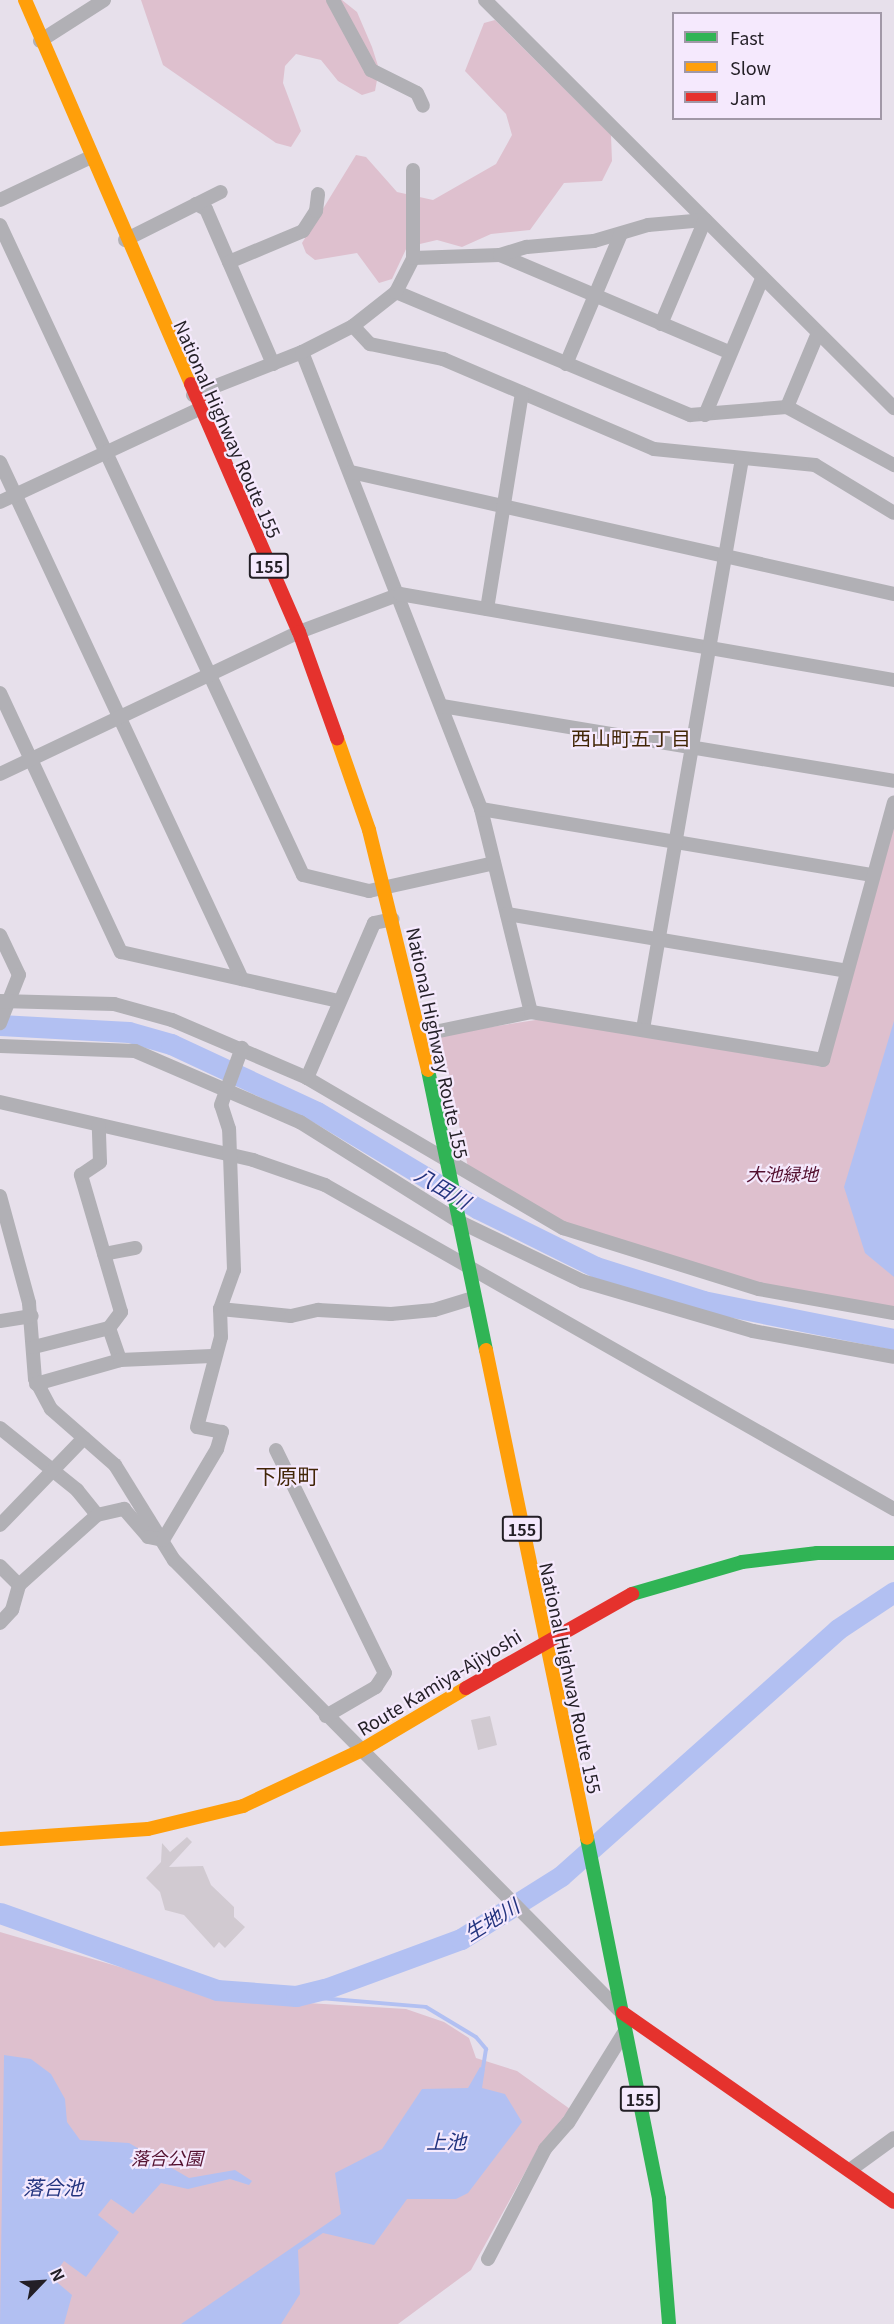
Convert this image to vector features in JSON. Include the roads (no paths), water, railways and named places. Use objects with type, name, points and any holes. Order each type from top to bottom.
[{"type":"main road","name":"National Highway Route 155","points":[[26,0],[40,41],[89,158],[299,632],[350,771],[385,889],[420,1035],[623,2013],[659,2199],[669,2324]]},
{"type":"main road","name":"Route Kamiya-Ajiyoshi","points":[[0,1839],[148,1828],[198,1818],[285,1789],[360,1751],[545,1640],[621,1598],[732,1565],[817,1552],[894,1553]]},
{"type":"main road","points":[[623,2013],[894,2202]]},
{"type":"street","points":[[40,41],[104,0]]},
{"type":"street","points":[[333,0],[370,70],[417,93],[423,106]]},
{"type":"street","points":[[485,0],[762,279],[894,408]]},
{"type":"street","points":[[0,200],[89,158]]},
{"type":"street","points":[[193,395],[302,352],[353,326],[396,292],[413,258],[413,170]]},
{"type":"street","points":[[125,240],[221,192]]},
{"type":"street","points":[[229,262],[303,231],[316,211],[318,194]]},
{"type":"street","points":[[196,204],[206,209],[273,364]]},
{"type":"street","points":[[413,258],[500,255],[621,234],[648,225],[705,220]]},
{"type":"street","points":[[661,324],[705,220]]},
{"type":"street","points":[[0,225],[303,875],[369,891],[494,863]]},
{"type":"street","points":[[566,364],[621,234]]},
{"type":"street","points":[[500,255],[729,352]]},
{"type":"street","points":[[705,415],[729,352],[762,279]]},
{"type":"street","points":[[396,292],[690,415],[786,407],[894,465]]},
{"type":"street","points":[[353,326],[370,344],[443,359],[654,449],[815,465],[894,513]]},
{"type":"street","points":[[786,407],[818,333]]},
{"type":"street","points":[[302,352],[400,594],[481,809],[531,1012]]},
{"type":"street","points":[[487,609],[522,393]]},
{"type":"street","points":[[0,502],[199,409]]},
{"type":"street","points":[[643,1029],[742,459]]},
{"type":"street","points":[[0,462],[242,979]]},
{"type":"street","points":[[351,472],[894,594]]},
{"type":"street","points":[[0,774],[299,632],[400,594],[894,680]]},
{"type":"street","points":[[0,693],[121,952],[339,1001]]},
{"type":"street","points":[[442,706],[894,781]]},
{"type":"street","points":[[420,1035],[531,1012],[823,1060],[872,875],[894,803]]},
{"type":"street","points":[[481,809],[872,875]]},
{"type":"street","points":[[507,914],[846,971]]},
{"type":"street","points":[[307,1078],[374,923],[393,919]]},
{"type":"street","points":[[0,935],[19,975],[5,1002],[0,1023]]},
{"type":"street","points":[[5,1002],[114,1004],[242,1048],[307,1078],[444,1154],[563,1228],[619,1249],[759,1289],[894,1313]]},
{"type":"street","points":[[0,1046],[135,1051],[224,1087],[300,1122],[458,1221],[546,1266],[657,1305],[753,1331],[894,1357]]},
{"type":"street","points":[[163,1540],[217,1449],[222,1432],[196,1427],[212,1356],[221,1338],[220,1309],[234,1270],[230,1155],[224,1087],[242,1048]]},
{"type":"street","points":[[0,1102],[230,1155],[326,1185],[466,1262],[894,1509]]},
{"type":"street","points":[[34,1347],[109,1328],[122,1312],[81,1174],[100,1162],[99,1125]]},
{"type":"street","points":[[0,1196],[32,1316],[36,1384],[51,1409],[115,1465],[174,1560],[360,1751],[623,2013]]},
{"type":"street","points":[[104,1254],[135,1248]]},
{"type":"street","points":[[220,1309],[291,1316],[318,1310],[391,1314],[434,1310],[473,1298]]},
{"type":"street","points":[[0,1321],[32,1316]]},
{"type":"street","points":[[109,1328],[120,1360]]},
{"type":"street","points":[[36,1384],[120,1360],[212,1356]]},
{"type":"street","points":[[0,1428],[53,1470],[97,1515]]},
{"type":"street","points":[[0,1525],[84,1438]]},
{"type":"street","points":[[276,1450],[385,1673],[376,1687],[326,1716]]},
{"type":"street","points":[[0,1623],[12,1610],[19,1585],[97,1515],[124,1509],[148,1537],[163,1540]]},
{"type":"street","points":[[0,1566],[19,1585]]},
{"type":"street","points":[[488,2259],[545,2149],[568,2123],[626,2029]]},
{"type":"street","points":[[850,2170],[894,2138]]},
{"type":"water","points":[[894,1021],[894,1277],[865,1253],[844,1187]]},
{"type":"water","name":"落合池","points":[[4,2055],[31,2059],[51,2074],[65,2099],[67,2122],[80,2140],[129,2143],[189,2178],[235,2170],[252,2181],[249,2185],[230,2179],[188,2189],[161,2183],[133,2214],[111,2199],[98,2215],[119,2232],[86,2277],[64,2261],[52,2278],[72,2295],[64,2324],[0,2324]]},
{"type":"water","name":"上池","points":[[480,2067],[485,2069],[482,2088],[505,2094],[522,2122],[468,2193],[456,2199],[407,2199],[374,2245],[323,2233],[298,2250],[300,2294],[281,2324],[181,2324],[341,2214],[335,2173],[382,2149],[422,2089],[468,2088]]},
{"type":"waterway","name":"八田川","points":[[0,1025],[129,1032],[171,1044],[317,1112],[477,1208],[596,1267],[703,1301],[894,1339]]},
{"type":"waterway","name":"生地川","points":[[0,1913],[217,1990],[296,1996],[325,1989],[461,1939],[561,1876],[838,1629],[894,1592]]},
{"type":"waterway","points":[[296,1996],[426,2007],[476,2037],[486,2049],[483,2068]]},
{"type":"district","name":"西山町五丁目","points":[[631,737]]},
{"type":"district","name":"下原町","points":[[287,1475]]},
{"type":"park label","name":"大池緑地","points":[[782,1173]]},
{"type":"park label","name":"落合公園","points":[[167,2157]]}]
